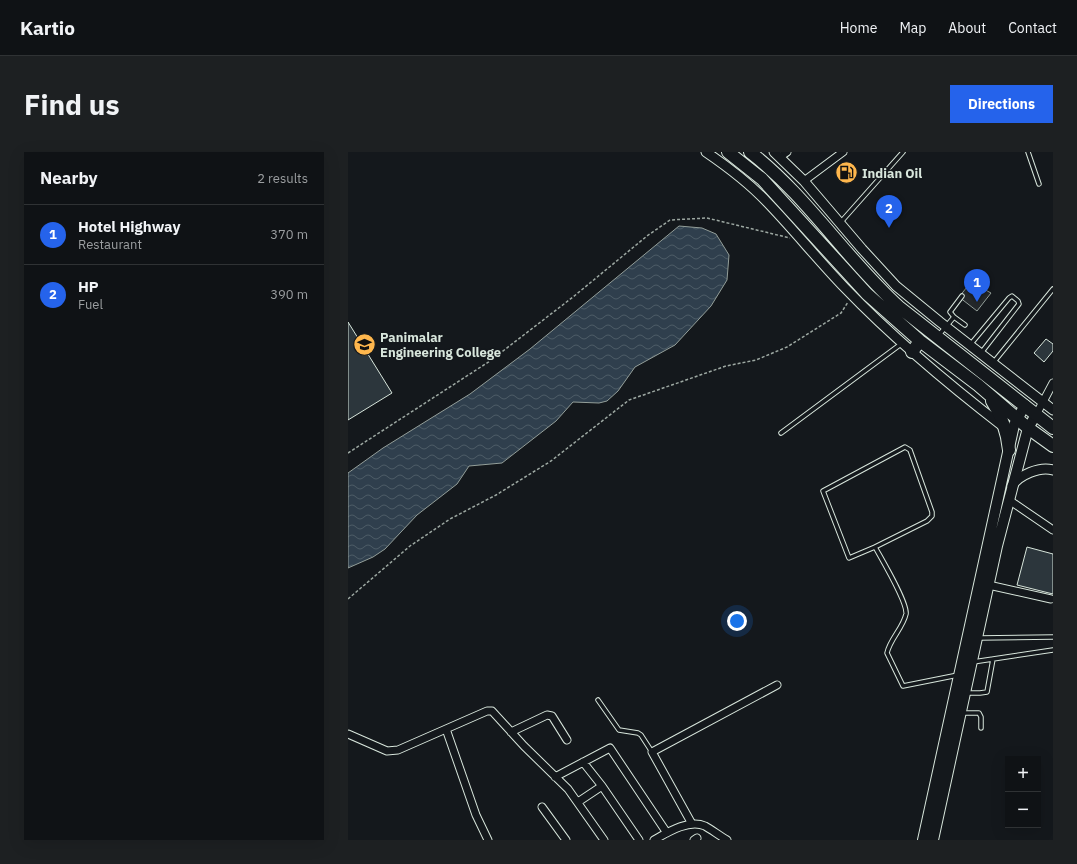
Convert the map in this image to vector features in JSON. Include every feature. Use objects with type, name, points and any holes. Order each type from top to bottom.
[{"type":"highway","points":[[728,152],[762,179],[768,195],[867,294],[920,341],[978,384],[1028,428],[1053,446]]},
{"type":"highway","points":[[750,152],[785,182],[887,296],[1053,428]]},
{"type":"highway","points":[[912,352],[920,341]]},
{"type":"highway","points":[[978,384],[996,408],[1006,428],[1009,450]]},
{"type":"main road","points":[[933,840],[977,638],[1009,450],[1017,418],[1025,405]]},
{"type":"main road","points":[[923,840],[960,675],[1028,428],[1036,415]]},
{"type":"street","points":[[706,152],[738,176],[768,195],[803,242],[852,295],[912,352],[968,400],[1006,428]]},
{"type":"street","points":[[804,181],[843,152]]},
{"type":"street","points":[[780,154],[896,286],[945,327],[1053,410]]},
{"type":"street","points":[[1036,415],[1044,403],[1048,389],[1053,383]]},
{"type":"street","points":[[1012,487],[1020,478],[1042,469],[1053,470]]},
{"type":"street","points":[[1008,500],[1052,528]]},
{"type":"street","points":[[985,584],[1051,598]]},
{"type":"street","points":[[692,824],[652,752],[776,685]]},
{"type":"street","points":[[348,734],[387,751],[398,750],[487,711],[492,711],[568,789],[604,840]]},
{"type":"street","points":[[511,732],[547,715],[552,716],[567,740]]},
{"type":"street","points":[[446,729],[476,815],[488,840]]},
{"type":"street","points":[[555,777],[608,748],[612,749],[667,833]]},
{"type":"street","points":[[583,762],[602,786],[639,840]]},
{"type":"street","points":[[578,802],[602,786]]},
{"type":"street","points":[[542,807],[566,840]]},
{"type":"street","points":[[654,840],[667,833],[692,824],[705,826],[727,840]]},
{"type":"lane","points":[[840,224],[903,152]]},
{"type":"lane","points":[[1028,152],[1039,184]]},
{"type":"lane","points":[[992,364],[1053,289]]},
{"type":"lane","points":[[962,296],[950,312],[965,325]]},
{"type":"lane","points":[[970,346],[1012,296],[1018,301],[1019,304],[980,354]]},
{"type":"lane","points":[[937,337],[954,317]]},
{"type":"lane","points":[[781,434],[902,343]]},
{"type":"lane","points":[[905,447],[910,450],[932,512],[932,516],[926,521],[875,547],[849,558],[823,491],[905,447]]},
{"type":"lane","points":[[875,547],[900,594],[906,610],[904,619],[887,653],[902,684],[906,686],[960,675]]},
{"type":"lane","points":[[977,638],[1053,637]]},
{"type":"lane","points":[[972,662],[1053,650]]},
{"type":"lane","points":[[966,693],[987,692],[993,659]]},
{"type":"lane","points":[[598,700],[619,730],[638,733],[641,735],[652,752]]},
{"type":"lane","points":[[961,713],[979,713],[981,717],[981,728]]},
{"type":"path","points":[[348,453],[490,361],[573,297],[646,236],[670,220],[707,218],[803,242]]},
{"type":"path","points":[[348,599],[410,546],[450,519],[496,495],[551,462],[629,400],[726,366],[756,360],[787,347],[841,313],[852,295]]},
{"type":"shaded area","points":[[971,282],[991,293],[977,311],[959,297]]},
{"type":"water","points":[[679,226],[702,228],[716,234],[729,255],[727,280],[711,306],[675,345],[635,367],[618,391],[607,401],[599,403],[573,402],[556,421],[502,463],[469,466],[457,484],[417,515],[385,549],[373,557],[348,568],[348,473],[383,448],[470,394],[530,349]]},
{"type":"building","points":[[348,322],[392,393],[348,420]]},
{"type":"building","points":[[1046,339],[1053,344],[1053,351],[1044,362],[1034,353]]},
{"type":"building","points":[[1027,547],[1053,554],[1053,594],[1017,585]]},
{"type":"place","name":"Indian Oil","points":[[847,173]]},
{"type":"place","name":"HP","points":[[889,228]]},
{"type":"place","name":"Hotel Highway","points":[[977,302]]},
{"type":"place","name":"Panimalar Engineering College","points":[[364,344]]}]
